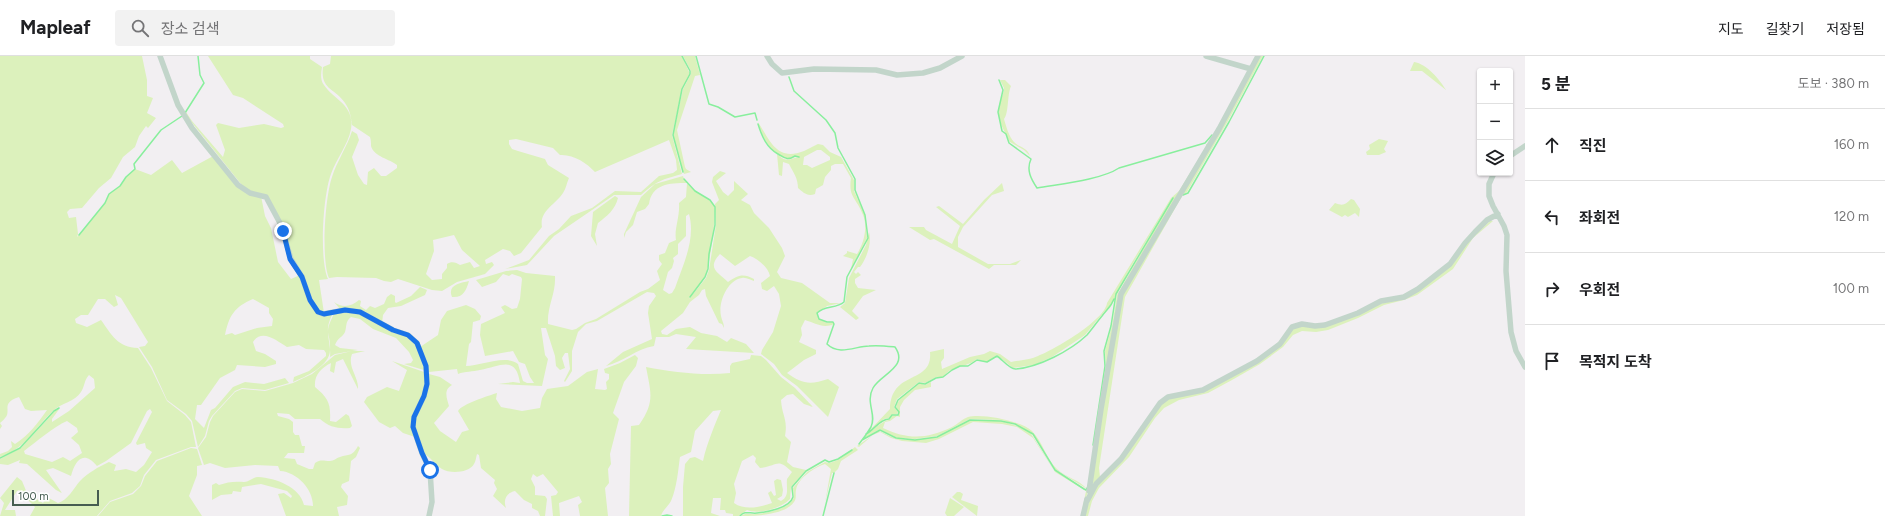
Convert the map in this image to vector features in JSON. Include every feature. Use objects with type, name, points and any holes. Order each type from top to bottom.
[{"type":"street","points":[[160,56],[178,105],[192,128],[238,185],[250,193],[266,197],[281,224],[290,259],[302,277],[310,300],[318,312],[324,314],[345,310],[360,312],[393,330],[408,335],[417,343],[426,366],[427,384],[424,396],[414,417],[413,427],[430,470],[432,502],[430,516]]},
{"type":"street","points":[[767,56],[772,64],[782,72],[820,69],[876,70],[897,74],[931,71],[962,56]]},
{"type":"street","points":[[1206,56],[1251,69]]},
{"type":"street","points":[[1083,516],[1091,485],[1101,409],[1121,294],[1219,129],[1258,56]]},
{"type":"street","points":[[1513,154],[1525,146]]},
{"type":"street","points":[[1493,176],[1489,184],[1489,196],[1507,235],[1506,271],[1510,332],[1516,351],[1525,367]]},
{"type":"street","points":[[1087,501],[1096,484],[1121,459],[1160,403],[1168,397],[1203,390],[1257,361],[1280,344],[1292,327],[1302,324],[1315,326],[1325,325],[1381,301],[1404,297],[1418,289],[1450,264],[1475,232],[1487,220],[1498,214]]},
{"type":"green space","points":[[0,56],[142,56],[147,80],[147,96],[153,98],[147,113],[156,118],[148,128],[146,126],[139,136],[135,147],[123,157],[111,178],[99,188],[82,208],[70,209],[67,212],[69,218],[76,217],[77,237],[105,203],[109,194],[120,186],[126,177],[135,169],[151,175],[172,160],[182,173],[215,155],[238,186],[261,196],[265,216],[271,228],[278,262],[291,279],[300,275],[318,312],[333,313],[328,325],[330,344],[329,356],[326,361],[316,370],[293,382],[294,377],[309,371],[326,356],[324,350],[306,349],[299,345],[287,347],[270,337],[261,336],[257,338],[253,342],[256,351],[265,354],[276,361],[276,364],[265,367],[237,365],[235,370],[220,378],[201,405],[197,405],[195,419],[204,428],[211,410],[215,408],[233,387],[245,382],[264,384],[285,378],[289,383],[265,390],[242,388],[235,391],[212,416],[205,436],[198,447],[192,421],[186,414],[167,400],[152,367],[139,347],[145,346],[148,342],[121,298],[115,295],[118,305],[114,307],[105,299],[98,299],[88,315],[81,315],[75,319],[76,323],[87,327],[101,320],[120,343],[125,346],[138,348],[151,368],[167,401],[185,415],[191,422],[196,447],[191,447],[156,460],[144,475],[140,486],[132,493],[110,501],[97,516],[30,516],[35,507],[28,500],[34,497],[43,503],[47,497],[58,503],[62,502],[86,475],[109,462],[116,465],[114,471],[126,469],[136,472],[144,465],[152,452],[146,448],[145,443],[137,445],[136,443],[152,412],[150,409],[147,411],[131,443],[106,461],[97,466],[88,458],[80,459],[77,462],[71,476],[53,468],[46,470],[62,493],[56,490],[27,464],[19,463],[20,460],[8,465],[0,464],[0,459],[21,448],[55,411],[60,408],[52,419],[52,422],[69,411],[95,388],[94,379],[89,375],[82,390],[75,398],[56,408],[23,443],[16,449],[0,457],[0,454],[8,451],[12,447],[11,441],[15,444],[29,433],[47,410],[31,411],[25,409],[19,397],[13,399],[8,404],[7,415],[0,423]],"holes":[[[253,299],[269,308],[269,313],[273,319],[272,326],[257,328],[235,335],[232,333],[225,335],[228,322],[233,313],[241,305]],[[67,421],[77,428],[78,432],[71,438],[79,445],[82,453],[70,461],[63,457],[52,462],[25,454],[24,451],[51,430]]]},
{"type":"green space","points":[[208,56],[310,56],[310,59],[322,67],[321,79],[324,85],[347,108],[350,114],[351,129],[345,146],[331,174],[324,211],[323,243],[325,270],[328,279],[319,280],[324,313],[317,306],[300,278],[267,196],[245,189],[185,114],[186,112],[223,157],[225,150],[216,125],[218,123],[239,128],[264,124],[281,128],[284,127],[283,124],[243,98],[233,95]]},
{"type":"green space","points":[[331,56],[682,56],[690,74],[682,89],[672,135],[682,174],[660,181],[641,195],[614,195],[554,236],[527,265],[505,269],[529,260],[549,236],[559,229],[571,216],[592,208],[615,191],[641,192],[659,176],[673,173],[677,170],[676,160],[669,140],[595,172],[588,165],[575,158],[560,155],[553,148],[516,139],[509,140],[509,144],[512,149],[545,159],[548,165],[569,178],[563,193],[545,212],[542,227],[521,253],[514,256],[510,251],[503,249],[485,260],[486,264],[492,262],[494,265],[485,274],[457,282],[442,291],[432,290],[398,279],[391,282],[376,278],[329,278],[325,257],[327,199],[334,171],[352,131],[357,134],[359,140],[352,157],[358,175],[364,184],[367,185],[368,172],[374,168],[381,176],[386,176],[397,168],[397,165],[375,153],[371,146],[370,137],[352,125],[347,106],[341,98],[326,85],[323,75],[323,67],[330,64]],"holes":[[[454,235],[462,250],[480,266],[474,268],[470,262],[460,265],[452,262],[447,264],[447,268],[442,274],[442,279],[432,280],[426,274],[434,251],[433,240]]]},
{"type":"green space","points":[[683,56],[695,56],[700,75],[695,76],[677,130],[685,167],[691,172],[684,174],[673,135],[683,89],[691,74],[691,71]]},
{"type":"green space","points":[[1259,56],[1263,56],[1228,121],[1187,192],[1182,196],[1125,297],[1099,468],[1100,477],[1092,485],[1102,409],[1122,295]]},
{"type":"green space","points":[[1414,62],[1419,63],[1428,69],[1437,77],[1446,90],[1422,71],[1410,71]]},
{"type":"green space","points":[[1000,80],[1005,80],[1011,86],[1007,113],[1004,119],[1008,131],[1014,142],[1025,149],[1030,156],[1024,150],[1010,142],[1005,134],[999,116],[1004,88]]},
{"type":"green space","points":[[758,122],[775,148],[781,152],[795,154],[818,144],[823,145],[830,152],[841,157],[854,180],[854,191],[865,215],[867,238],[851,269],[853,259],[843,256],[847,253],[847,251],[857,254],[862,245],[865,225],[861,209],[852,194],[850,185],[851,178],[843,164],[835,164],[831,166],[831,170],[825,177],[823,185],[816,189],[815,194],[805,194],[798,188],[796,178],[789,164],[783,162],[782,176],[779,175],[777,154],[766,142]],"holes":[[[817,150],[821,150],[830,157],[830,160],[812,168],[807,165],[803,165],[804,157]],[[779,155],[788,158],[795,156],[799,157],[787,160],[782,158]]]},
{"type":"green space","points":[[1379,139],[1388,141],[1384,149],[1386,152],[1379,155],[1367,155],[1366,152],[1370,149],[1369,145]]},
{"type":"green space","points":[[1206,144],[1208,144],[1123,289],[1090,484],[1081,516],[1086,491],[1055,472],[1033,438],[1017,427],[1002,424],[973,422],[939,439],[926,443],[902,441],[891,438],[880,432],[873,435],[879,431],[896,439],[915,440],[937,437],[970,420],[1001,421],[1020,427],[1030,432],[1054,470],[1087,490],[1106,366],[1105,351],[1112,326],[1117,295],[1173,197],[1129,270],[1110,308],[1104,312],[1085,335],[1052,357],[1034,365],[1013,368],[997,355],[987,362],[977,359],[964,366],[953,369],[943,377],[936,377],[925,383],[919,382],[897,399],[894,407],[898,412],[897,414],[891,415],[889,418],[884,419],[868,432],[890,409],[892,396],[897,388],[925,369],[929,362],[930,352],[944,349],[944,358],[941,362],[942,369],[970,357],[990,351],[1000,354],[1011,362],[1025,360],[1055,348],[1089,326],[1104,310],[1171,198],[1179,191],[1206,147]]},
{"type":"green space","points":[[720,171],[726,173],[716,181],[723,192],[728,196],[734,190],[734,181],[748,194],[741,200],[750,205],[754,213],[769,228],[782,248],[785,256],[777,272],[781,278],[802,283],[830,303],[841,303],[827,306],[817,313],[819,319],[827,323],[833,322],[834,324],[823,326],[805,320],[801,328],[802,335],[799,342],[816,350],[816,354],[804,360],[787,373],[797,379],[811,383],[828,379],[839,387],[828,417],[797,386],[782,375],[774,364],[761,354],[773,332],[781,306],[779,294],[774,286],[767,291],[762,289],[761,283],[770,276],[769,273],[759,261],[750,256],[735,266],[720,254],[714,263],[715,270],[728,282],[744,275],[754,279],[754,281],[742,278],[732,283],[728,287],[722,299],[720,311],[724,328],[722,324],[719,323],[706,296],[705,289],[702,290],[699,295],[690,302],[683,313],[661,331],[662,334],[667,335],[676,329],[690,327],[701,333],[717,336],[727,342],[731,338],[746,344],[754,353],[686,349],[696,337],[676,334],[669,337],[656,337],[654,346],[641,350],[618,362],[606,366],[623,352],[652,339],[648,313],[649,306],[656,296],[654,293],[647,292],[597,321],[586,324],[578,332],[572,351],[572,371],[565,382],[564,381],[570,369],[568,353],[565,353],[562,358],[565,368],[560,370],[556,366],[555,356],[546,328],[541,328],[545,355],[548,359],[542,386],[498,384],[513,382],[520,383],[515,369],[506,364],[458,374],[457,369],[429,372],[420,347],[438,335],[441,320],[447,311],[466,305],[475,309],[481,316],[480,320],[473,322],[466,366],[500,360],[513,361],[518,364],[523,381],[527,383],[534,383],[525,364],[519,362],[513,351],[485,356],[480,335],[481,324],[505,313],[501,307],[505,305],[512,309],[517,308],[520,299],[521,277],[512,274],[509,276],[503,274],[496,282],[482,287],[476,280],[506,271],[517,270],[526,273],[555,276],[548,324],[572,330],[576,329],[585,323],[596,319],[640,292],[648,289],[660,280],[657,271],[662,264],[659,260],[659,255],[665,253],[669,243],[676,240],[679,203],[686,197],[687,183],[712,202],[715,210],[707,272],[689,299],[706,278],[709,270],[716,225],[715,204],[719,200],[712,182],[713,177]],"holes":[[[689,214],[691,223],[690,242],[675,288],[672,293],[669,294],[663,290],[668,272],[672,268],[674,261],[673,258],[678,254],[678,244],[686,236],[686,216]]]},
{"type":"green space","points":[[683,176],[687,183],[668,184],[662,186],[654,192],[645,209],[637,212],[633,225],[626,232],[624,238],[624,234],[641,197],[655,184]]},
{"type":"green space","points":[[1002,183],[1004,191],[992,195],[963,227],[958,237],[958,247],[988,264],[1010,264],[1021,260],[1016,265],[994,265],[989,269],[934,239],[930,240],[909,227],[924,227],[926,230],[952,244],[960,226],[936,207],[939,206],[963,224],[984,200]]},
{"type":"green space","points":[[615,196],[618,198],[615,206],[598,223],[595,234],[597,246],[591,236],[593,212]]},
{"type":"green space","points":[[1351,199],[1354,200],[1360,209],[1359,217],[1355,213],[1348,217],[1345,215],[1342,217],[1329,210],[1335,203],[1344,204]]},
{"type":"green space","points":[[1490,221],[1493,221],[1473,238],[1453,269],[1417,295],[1384,305],[1358,318],[1328,330],[1316,332],[1302,331],[1293,335],[1283,347],[1260,364],[1232,380],[1208,393],[1179,400],[1164,408],[1155,418],[1129,457],[1099,488],[1092,501],[1088,516],[1084,516],[1093,491],[1161,404],[1168,398],[1189,395],[1258,362],[1293,328],[1302,325],[1315,328],[1371,306],[1404,298],[1451,265],[1466,244]]},
{"type":"green space","points":[[869,232],[870,241],[867,255],[860,267],[858,267],[854,272],[856,274],[858,272],[861,275],[855,279],[855,283],[858,288],[876,290],[863,296],[852,311],[859,318],[856,320],[840,307],[845,303],[849,278],[866,245]]},
{"type":"green space","points":[[469,281],[464,293],[456,297],[452,297],[451,290],[455,285]]},
{"type":"green space","points":[[420,287],[427,290],[425,295],[401,306],[388,308],[383,315],[382,323],[366,313],[341,310],[334,302],[346,306],[359,300],[361,301],[360,306],[366,310],[370,306],[375,308],[384,304],[387,297],[391,294],[395,296],[396,303],[411,296]]},
{"type":"green space","points":[[353,311],[414,339],[427,371],[404,364],[411,363],[413,360],[409,352],[396,338],[373,329],[360,319],[351,317],[347,322],[345,332],[337,340],[335,345],[340,348],[358,350],[335,354],[330,357],[328,329],[334,313]]},
{"type":"green space","points":[[352,351],[365,351],[352,354],[351,359],[358,389],[343,359],[336,362],[334,373],[330,371],[331,363],[324,367],[317,375],[315,383],[315,387],[328,401],[330,421],[336,422],[346,414],[349,416],[352,426],[350,428],[334,427],[320,419],[295,419],[289,414],[277,413],[278,416],[289,419],[293,422],[293,432],[295,435],[299,435],[302,446],[305,446],[304,453],[288,453],[284,458],[295,459],[297,464],[313,469],[315,463],[317,462],[333,461],[339,457],[352,454],[358,446],[360,448],[356,457],[351,461],[349,481],[342,484],[341,487],[348,496],[347,505],[337,507],[339,516],[286,516],[278,494],[284,493],[291,498],[292,496],[287,491],[261,484],[242,487],[241,492],[233,491],[232,494],[221,495],[212,500],[212,485],[216,483],[219,485],[231,482],[246,482],[258,477],[272,479],[292,488],[298,493],[304,505],[313,506],[310,494],[303,482],[292,474],[280,471],[278,466],[255,465],[225,468],[210,463],[204,465],[198,448],[206,437],[213,416],[235,392],[242,389],[265,391],[293,383],[312,374],[335,355]]},
{"type":"green space","points":[[635,355],[638,358],[636,366],[624,382],[613,413],[619,419],[610,454],[611,464],[608,469],[609,483],[605,488],[608,516],[580,516],[578,505],[582,502],[579,496],[559,503],[560,516],[553,516],[551,496],[556,495],[558,492],[543,474],[537,477],[533,474],[531,479],[535,487],[535,495],[545,496],[547,499],[545,516],[540,516],[538,511],[532,508],[532,504],[524,500],[515,491],[507,495],[505,500],[506,508],[493,496],[497,489],[494,483],[495,480],[481,468],[479,455],[477,454],[475,463],[472,467],[464,471],[450,472],[442,469],[423,453],[416,433],[415,421],[429,374],[440,377],[452,385],[447,389],[449,406],[434,423],[440,431],[456,442],[462,432],[469,430],[458,411],[460,408],[470,403],[497,393],[496,399],[501,407],[522,411],[540,408],[542,398],[547,389],[568,386],[587,372],[598,369],[595,389],[605,390],[607,389],[606,382],[609,379],[609,374],[605,373],[604,369]]},
{"type":"green space","points":[[751,355],[761,356],[813,407],[804,404],[793,394],[787,395],[781,400],[786,425],[785,436],[791,442],[787,462],[793,467],[806,470],[791,487],[790,499],[770,510],[758,512],[747,510],[739,516],[733,516],[733,514],[726,513],[725,510],[720,510],[721,498],[713,498],[711,513],[720,516],[683,516],[685,464],[690,458],[695,457],[703,461],[721,410],[713,411],[695,431],[691,452],[680,457],[675,490],[670,503],[661,516],[629,516],[631,426],[639,425],[648,410],[650,403],[650,391],[646,367],[688,373],[730,373],[730,366],[732,363],[750,359]],"holes":[[[753,455],[756,458],[755,462],[760,468],[780,464],[787,467],[792,472],[787,479],[787,494],[781,501],[777,499],[782,496],[783,490],[781,480],[777,479],[774,481],[776,495],[774,496],[771,491],[768,493],[772,503],[753,508],[743,507],[734,503],[736,493],[734,484],[742,461]]]},
{"type":"green space","points":[[392,361],[427,373],[427,384],[416,412],[415,437],[403,433],[395,426],[390,428],[379,422],[364,402],[367,397],[387,387],[399,391],[407,370]]},
{"type":"green space","points":[[931,382],[931,387],[915,390],[904,400],[900,407],[900,417],[897,416],[890,421],[885,422],[883,428],[901,435],[926,436],[952,427],[968,417],[982,416],[1011,421],[1027,427],[1032,431],[1036,435],[1053,465],[1087,489],[1055,469],[1033,434],[1015,424],[1001,420],[970,419],[937,436],[915,439],[896,438],[880,429],[863,439],[883,422],[889,420],[892,416],[898,415],[899,412],[896,407],[898,403],[919,383],[925,385]]},
{"type":"green space","points":[[872,435],[859,447],[857,446]]},
{"type":"green space","points":[[855,447],[858,450],[841,461],[838,469],[832,473],[825,503],[831,469],[825,464],[812,470],[803,477],[797,486],[796,498],[794,502],[784,510],[769,514],[741,516],[772,511],[788,505],[794,497],[793,488],[807,472],[825,462],[829,463],[837,460]]},
{"type":"green space","points":[[191,448],[197,449],[202,465],[197,466],[197,475],[189,496],[202,516],[98,516],[110,502],[133,494],[141,486],[145,476],[157,461]]},
{"type":"green space","points":[[17,477],[22,481],[27,493],[23,496],[19,490],[17,491],[5,510],[15,510],[16,516],[0,516],[4,503],[0,498]]},
{"type":"green space","points":[[957,492],[963,494],[961,500],[978,506],[977,516],[952,497]]},
{"type":"green space","points":[[950,498],[964,507],[954,516],[947,516],[945,513]]},
{"type":"waterway","points":[[185,113],[204,83],[200,75],[198,56]]},
{"type":"waterway","points":[[682,56],[690,71],[690,74],[682,89],[673,135],[683,172]]},
{"type":"waterway","points":[[696,56],[709,104],[718,107],[735,117],[755,113],[757,120]]},
{"type":"waterway","points":[[1183,195],[1188,193],[1229,122],[1264,56]]},
{"type":"waterway","points":[[789,77],[794,91],[826,120],[835,133],[838,148],[855,179],[855,190],[865,215],[868,238],[847,277],[844,302],[838,306],[823,309],[817,313],[819,319],[827,322],[833,322],[834,324],[827,344],[832,348],[842,350],[864,346],[895,347],[898,354],[899,360],[896,365],[873,388],[870,398],[873,418],[871,427],[859,444]]},
{"type":"waterway","points":[[999,80],[1003,90],[998,112],[1002,131],[1006,134],[1009,143],[1031,159],[1029,171],[1037,188],[1102,176],[1119,168],[1205,143],[1212,135]]},
{"type":"waterway","points":[[79,235],[105,203],[109,194],[120,186],[126,177],[135,169],[134,164],[161,130],[182,116]]},
{"type":"waterway","points":[[758,124],[765,142],[774,152],[786,158],[795,156],[799,157]]},
{"type":"waterway","points":[[684,179],[695,191],[710,200],[715,207],[715,225],[709,254],[708,269],[705,277],[690,297]]},
{"type":"waterway","points":[[1093,445],[1105,366],[1104,351],[1111,326],[1116,294],[1173,198]]},
{"type":"waterway","points":[[866,434],[886,419],[889,419],[892,415],[898,415],[899,412],[895,407],[898,400],[919,383],[925,384],[936,378],[943,377],[960,366],[968,366],[977,360],[987,362],[997,356],[1009,366],[1016,369],[1025,368],[1054,357],[1072,347],[1087,335],[1114,299]]},
{"type":"waterway","points":[[0,458],[20,448],[54,411],[59,408]]},
{"type":"waterway","points":[[862,440],[880,430],[896,438],[915,440],[937,437],[970,420],[1001,421],[1015,424],[1033,434],[1055,470],[1084,489],[1086,490],[1087,488]]},
{"type":"waterway","points":[[740,516],[746,513],[757,513],[783,507],[791,501],[793,497],[792,487],[806,471],[825,460],[829,462],[838,459],[852,450]]},
{"type":"waterway","points":[[823,516],[834,473]]},
{"type":"waterway","points":[[662,516],[672,516]]},
{"type":"route","points":[[283,231],[290,259],[302,277],[310,300],[318,312],[328,314],[345,310],[360,312],[393,330],[414,338],[426,366],[427,384],[424,396],[413,420],[413,427],[430,470]]}]
